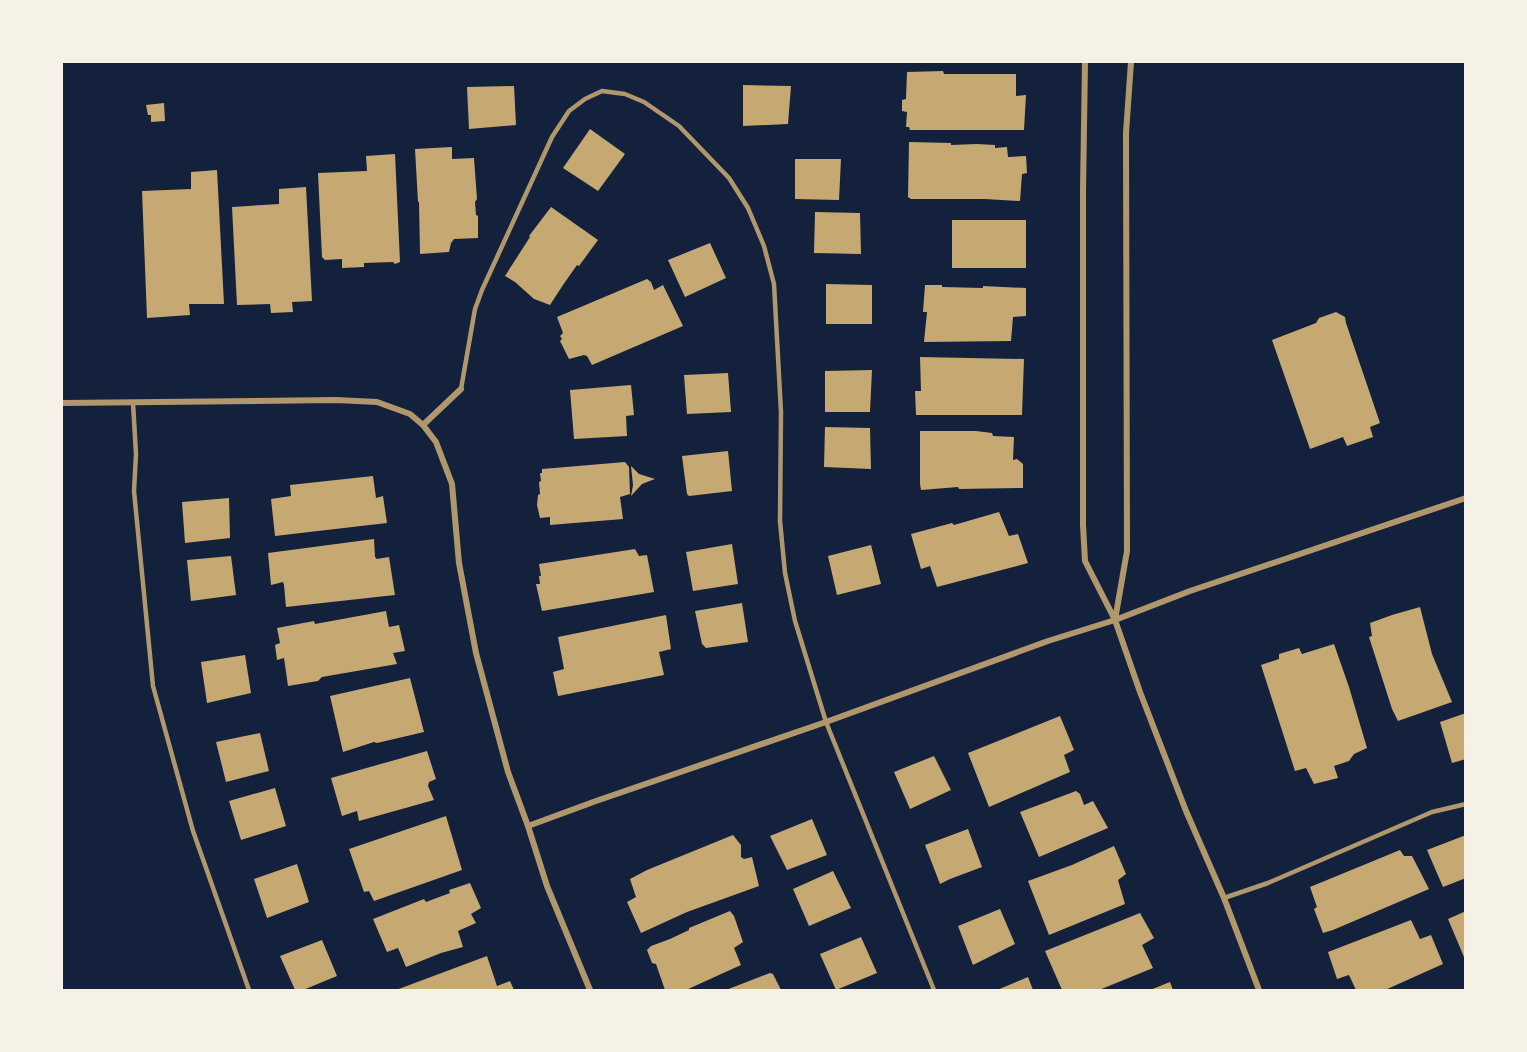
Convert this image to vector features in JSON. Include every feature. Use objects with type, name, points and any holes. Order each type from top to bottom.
[{"type":"street","points":[[1085,62],[1083,310],[1085,561],[1115,620],[1186,811],[1224,898],[1259,990]]},
{"type":"street","points":[[1115,620],[1127,551],[1126,133],[1131,62]]},
{"type":"street","points":[[423,425],[461,389]]},
{"type":"street","points":[[62,403],[336,400],[377,402],[410,414],[423,425],[436,442],[452,484],[459,563],[476,653],[508,772],[547,886],[590,990]]},
{"type":"street","points":[[528,826],[826,722],[1048,641],[1115,620],[1190,591],[1466,498]]},
{"type":"lane","points":[[461,389],[475,309],[482,290],[552,137],[569,111],[585,99],[602,91],[625,94],[644,102],[679,126],[729,178],[748,208],[764,246],[774,284],[781,412],[780,521],[785,573],[795,621],[826,722],[934,990]]},
{"type":"lane","points":[[133,403],[136,453],[134,490],[153,686],[193,831],[249,990]]},
{"type":"lane","points":[[1224,898],[1268,883],[1432,812],[1466,804]]},
{"type":"building","points":[[943,71],[944,74],[1016,74],[1016,96],[1026,95],[1024,130],[910,130],[906,127],[907,112],[902,111],[902,100],[906,99],[907,72]]},
{"type":"building","points":[[743,85],[791,86],[788,124],[743,126]]},
{"type":"building","points":[[514,86],[516,125],[469,129],[467,87]]},
{"type":"building","points":[[164,103],[165,121],[151,122],[151,115],[148,115],[146,105]]},
{"type":"building","points":[[590,129],[625,154],[598,191],[563,168]]},
{"type":"building","points":[[909,142],[995,145],[995,148],[1007,147],[1008,157],[1026,156],[1027,173],[1022,174],[1020,201],[911,199],[908,197]]},
{"type":"building","points":[[452,147],[452,159],[474,158],[478,238],[454,239],[449,252],[420,254],[415,149]]},
{"type":"building","points":[[395,154],[400,262],[395,264],[393,262],[364,263],[364,267],[342,268],[342,259],[325,260],[322,257],[318,173],[367,171],[366,156]]},
{"type":"building","points":[[795,159],[841,159],[839,200],[795,199]]},
{"type":"building","points":[[217,170],[224,304],[189,304],[190,315],[147,318],[142,191],[191,189],[191,172]]},
{"type":"building","points":[[306,187],[312,301],[292,302],[293,312],[271,313],[270,304],[237,305],[232,207],[279,204],[279,189]]},
{"type":"building","points":[[551,207],[598,240],[579,266],[577,265],[550,305],[534,299],[505,276],[529,236]]},
{"type":"building","points":[[815,212],[860,213],[861,254],[814,253]]},
{"type":"building","points":[[952,220],[1026,220],[1026,268],[952,268]]},
{"type":"building","points":[[710,243],[726,278],[685,297],[668,260]]},
{"type":"building","points":[[647,279],[654,290],[663,285],[683,326],[592,365],[584,355],[569,359],[560,341],[563,333],[557,317]]},
{"type":"building","points":[[826,284],[872,285],[872,324],[826,324]]},
{"type":"building","points":[[925,285],[1026,288],[1026,316],[1013,317],[1011,341],[924,342],[927,312],[923,312]]},
{"type":"building","points":[[1336,312],[1345,317],[1380,423],[1370,427],[1373,437],[1347,446],[1343,437],[1310,449],[1272,340],[1316,323],[1319,318]]},
{"type":"building","points":[[920,357],[1024,359],[1022,415],[916,415],[915,391],[921,391]]},
{"type":"building","points":[[872,370],[870,412],[825,412],[825,371]]},
{"type":"building","points":[[728,373],[731,412],[687,414],[684,375]]},
{"type":"building","points":[[631,385],[634,415],[626,416],[627,436],[574,439],[570,390]]},
{"type":"building","points":[[825,427],[870,428],[871,469],[824,467]]},
{"type":"building","points":[[920,431],[976,431],[992,433],[993,436],[1014,437],[1013,460],[1017,459],[1023,464],[1023,488],[959,489],[958,487],[921,490]]},
{"type":"building","points":[[728,451],[732,491],[689,496],[682,456]]},
{"type":"building","points":[[625,462],[629,467],[630,494],[620,497],[623,519],[550,525],[550,517],[540,518],[537,505],[542,469]]},
{"type":"building","points":[[631,466],[639,474],[655,479],[642,484],[631,496],[633,485]]},
{"type":"building","points":[[373,476],[376,498],[383,496],[387,523],[275,536],[271,499],[291,496],[290,485]]},
{"type":"building","points":[[229,498],[230,538],[185,543],[182,502]]},
{"type":"building","points":[[999,512],[1009,536],[1018,534],[1028,563],[937,587],[930,566],[921,569],[911,534]]},
{"type":"building","points":[[374,539],[375,557],[377,559],[389,557],[395,595],[286,607],[283,582],[271,585],[268,553]]},
{"type":"building","points":[[732,544],[738,584],[693,591],[686,552]]},
{"type":"building","points":[[871,545],[881,584],[837,595],[828,556]]},
{"type":"building","points":[[635,549],[639,556],[647,555],[654,592],[542,611],[536,584],[540,584],[539,564]]},
{"type":"building","points":[[231,556],[236,595],[191,601],[187,560]]},
{"type":"building","points":[[742,603],[748,642],[706,648],[702,644],[695,611]]},
{"type":"building","points":[[1420,607],[1432,654],[1452,702],[1398,721],[1369,637],[1372,636],[1370,623]]},
{"type":"building","points":[[386,611],[389,627],[399,625],[405,651],[393,653],[397,664],[322,677],[318,681],[288,686],[284,658],[277,660],[275,645],[280,643],[277,628],[314,621],[315,624]]},
{"type":"building","points":[[666,615],[671,649],[659,652],[664,675],[558,696],[553,672],[564,669],[558,637]]},
{"type":"building","points":[[1334,644],[1367,748],[1354,754],[1349,761],[1334,766],[1338,778],[1314,784],[1306,768],[1295,771],[1261,665],[1279,659],[1279,654],[1299,648],[1302,654]]},
{"type":"building","points":[[245,655],[251,693],[207,703],[201,662]]},
{"type":"building","points":[[410,678],[424,732],[374,742],[343,752],[330,696]]},
{"type":"building","points":[[1466,713],[1466,759],[1452,763],[1440,722]]},
{"type":"building","points":[[1060,716],[1074,750],[1064,755],[1070,772],[989,807],[968,753]]},
{"type":"building","points":[[260,733],[269,771],[226,782],[216,742]]},
{"type":"building","points":[[427,751],[436,779],[429,782],[428,786],[434,800],[359,821],[357,811],[342,816],[331,778]]},
{"type":"building","points":[[934,756],[951,790],[910,809],[894,772]]},
{"type":"building","points":[[275,788],[286,826],[241,840],[229,801]]},
{"type":"building","points":[[1076,791],[1080,794],[1084,805],[1093,801],[1108,828],[1039,857],[1020,812]]},
{"type":"building","points":[[446,816],[462,870],[374,901],[369,891],[364,892],[349,849]]},
{"type":"building","points":[[812,819],[827,855],[787,870],[770,836]]},
{"type":"building","points":[[968,829],[982,867],[940,884],[925,845]]},
{"type":"building","points":[[733,835],[741,845],[741,857],[744,859],[752,857],[759,886],[687,912],[641,933],[627,902],[636,897],[630,879]]},
{"type":"building","points":[[1466,835],[1466,878],[1443,887],[1427,850]]},
{"type":"building","points":[[1114,846],[1126,874],[1118,880],[1125,904],[1049,935],[1028,881]]},
{"type":"building","points":[[1400,850],[1404,856],[1412,856],[1429,889],[1323,933],[1314,909],[1317,907],[1310,887]]},
{"type":"building","points":[[297,864],[309,902],[267,918],[254,879]]},
{"type":"building","points":[[833,871],[851,908],[809,926],[793,889]]},
{"type":"building","points":[[470,883],[481,908],[471,914],[476,923],[458,931],[463,947],[406,967],[398,948],[387,952],[373,919],[424,899],[426,902],[450,893],[449,890]]},
{"type":"building","points":[[1000,909],[1015,944],[973,965],[958,926]]},
{"type":"building","points":[[730,911],[743,942],[734,948],[741,965],[686,990],[665,990],[656,964],[652,963],[647,950],[689,928]]},
{"type":"building","points":[[1466,911],[1466,956],[1464,957],[1448,919]]},
{"type":"building","points":[[1140,913],[1154,938],[1142,945],[1153,968],[1099,990],[1062,990],[1045,951]]},
{"type":"building","points":[[1411,920],[1420,939],[1431,935],[1443,964],[1385,990],[1356,990],[1349,975],[1337,979],[1328,952]]},
{"type":"building","points":[[861,937],[877,973],[836,990],[820,954]]},
{"type":"building","points":[[322,940],[337,976],[303,990],[295,990],[280,956]]},
{"type":"building","points":[[487,956],[497,986],[510,981],[514,990],[396,990]]},
{"type":"building","points":[[770,973],[773,974],[781,990],[726,990]]},
{"type":"building","points":[[1028,977],[1033,990],[997,990]]},
{"type":"building","points":[[1170,982],[1173,990],[1150,990]]}]
